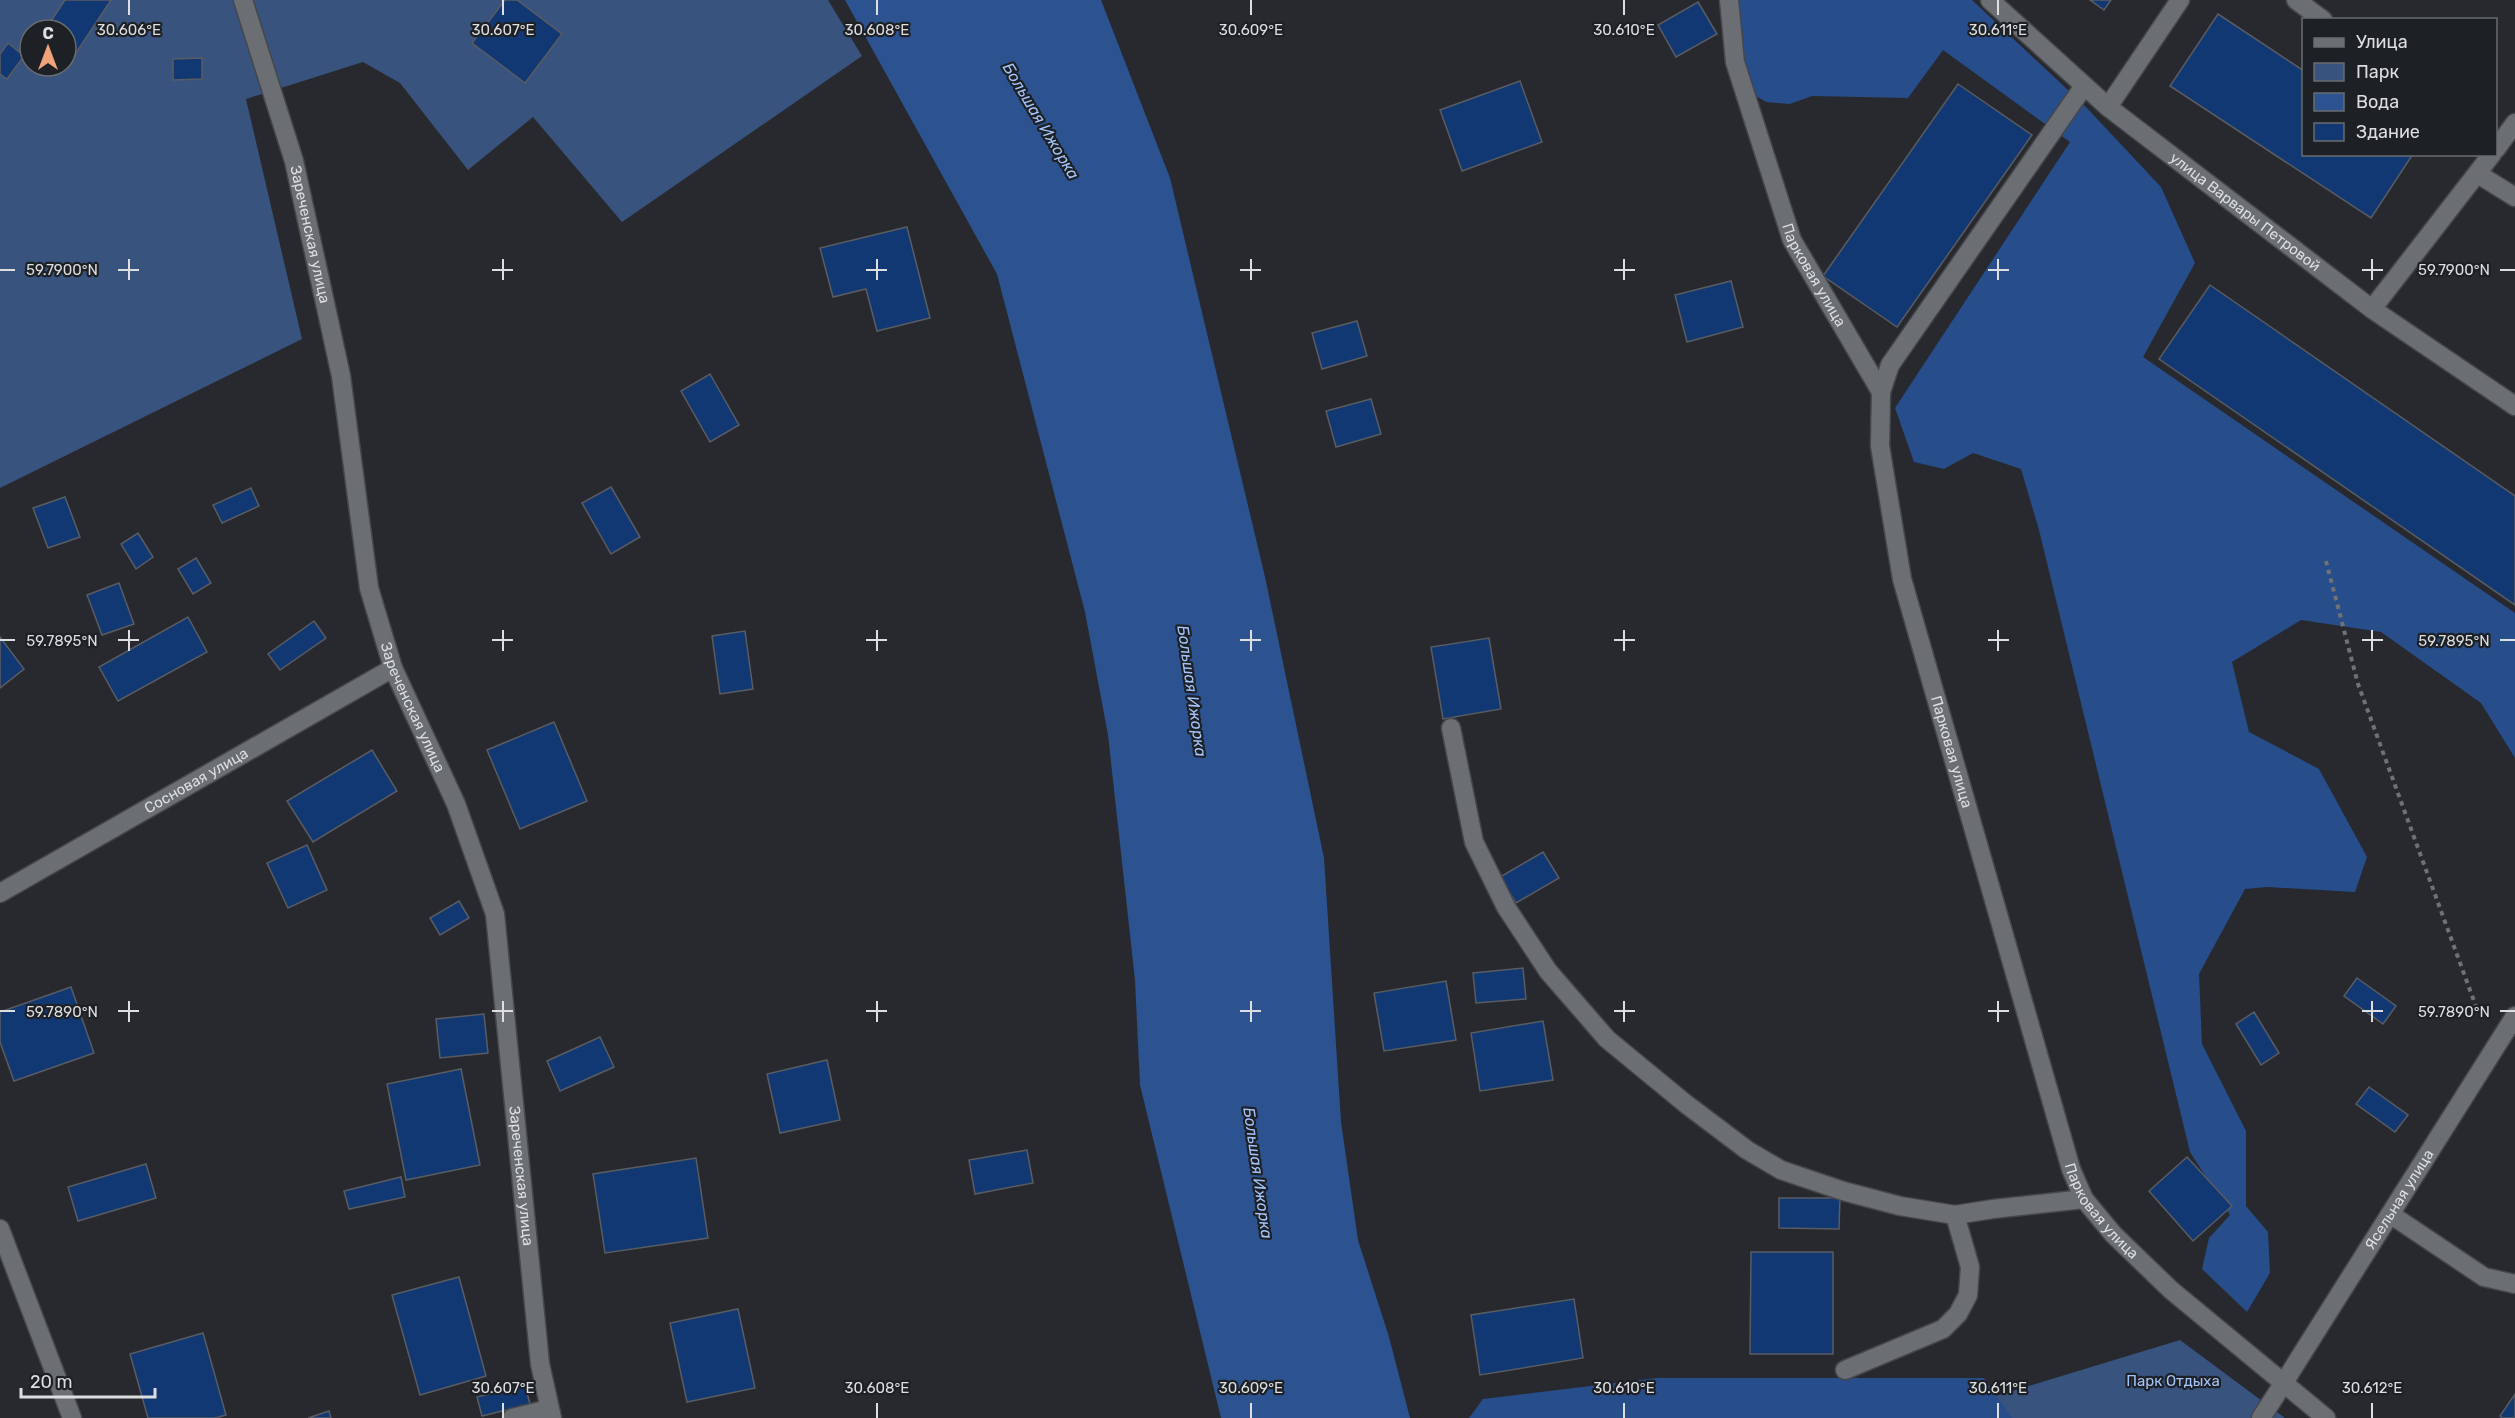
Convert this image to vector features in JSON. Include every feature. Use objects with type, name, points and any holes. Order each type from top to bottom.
[{"type":"street","name":"Зареченская улица","points":[[243,0],[294,161],[341,376],[369,588],[393,668],[456,804],[495,914],[540,1364],[550,1413]]},
{"type":"street","name":"Парковая улица","points":[[1729,0],[1736,62],[1792,240],[1881,392],[1880,446],[1902,579],[2071,1169],[2084,1199],[2113,1234],[2171,1290],[2326,1418]]},
{"type":"street","name":"улица Варвары Петровой","points":[[1990,0],[2108,107],[2373,309],[2515,406]]},
{"type":"street","points":[[2108,107],[2180,0]]},
{"type":"street","points":[[2296,0],[2321,18]]},
{"type":"street","points":[[1881,392],[1890,364],[2084,86]]},
{"type":"street","points":[[2497,146],[2515,123]]},
{"type":"street","points":[[2373,309],[2490,156]]},
{"type":"street","points":[[2478,174],[2515,197]]},
{"type":"street","name":"Сосновая улица","points":[[0,893],[393,668]]},
{"type":"street","points":[[1451,728],[1474,842],[1506,908],[1548,971],[1607,1039],[1747,1150],[1781,1170],[1844,1191],[1900,1206],[1955,1215],[2084,1199]]},
{"type":"street","name":"Ясельная улица","points":[[2261,1418],[2492,1049],[2515,1016]]},
{"type":"street","points":[[2390,1214],[2484,1277],[2515,1284]]},
{"type":"street","points":[[1845,1370],[1942,1329],[1958,1314],[1968,1295],[1970,1267],[1955,1215]]},
{"type":"street","points":[[0,1229],[72,1418]]},
{"type":"street","points":[[512,1418],[550,1413]]},
{"type":"path","points":[[2326,561],[2358,684],[2492,1049]]},
{"type":"green space","points":[[0,0],[828,0],[862,56],[622,222],[533,117],[468,170],[400,83],[363,62],[246,99],[302,339],[0,488]]},
{"type":"green space","name":"Парк Отдыха","points":[[2180,1340],[2285,1418],[1924,1418]]},
{"type":"shaded area","points":[[1727,0],[1972,0],[2085,106],[2161,187],[2195,263],[2143,357],[2515,613],[2515,758],[2481,703],[2381,632],[2301,620],[2232,662],[2249,732],[2319,769],[2367,857],[2355,892],[2267,887],[2245,889],[2199,974],[2202,1044],[2246,1131],[2246,1206],[2268,1232],[2270,1273],[2247,1312],[2202,1269],[2209,1238],[2230,1215],[2190,1152],[2039,530],[2021,469],[1973,453],[1944,469],[1914,462],[1895,408],[2070,142],[1943,50],[1908,98],[1812,96],[1790,104],[1766,102],[1746,90]]},
{"type":"shaded area","points":[[1657,1378],[1984,1378],[2012,1418],[1469,1418],[1483,1399]]},
{"type":"water","name":"Большая Ижорка","points":[[845,0],[1101,0],[1170,178],[1265,577],[1324,858],[1341,1122],[1358,1240],[1389,1337],[1410,1418],[1221,1418],[1140,1085],[1135,980],[1108,735],[1085,612],[997,274]]},
{"type":"building","points":[[65,0],[111,0],[78,50],[78,18],[53,18]]},
{"type":"building","points":[[505,0],[517,0],[562,34],[525,83],[472,43]]},
{"type":"building","points":[[2090,0],[2111,0],[2104,10]]},
{"type":"building","points":[[1698,2],[1717,34],[1676,57],[1658,25]]},
{"type":"building","points":[[2218,14],[2302,70],[2302,156],[2412,156],[2371,218],[2170,86]]},
{"type":"building","points":[[8,43],[18,51],[18,64],[7,79],[0,74],[0,54]]},
{"type":"building","points":[[202,58],[202,79],[173,80],[173,59]]},
{"type":"building","points":[[1520,81],[1542,142],[1462,171],[1440,110]]},
{"type":"building","points":[[1958,84],[2032,135],[1897,327],[1823,276]]},
{"type":"building","points":[[907,227],[930,318],[877,331],[866,289],[833,297],[820,248]]},
{"type":"building","points":[[1731,281],[1743,327],[1687,342],[1675,295]]},
{"type":"building","points":[[2210,285],[2515,496],[2515,605],[2159,359]]},
{"type":"building","points":[[1357,321],[1367,356],[1322,369],[1312,333]]},
{"type":"building","points":[[710,374],[739,425],[710,442],[681,391]]},
{"type":"building","points":[[1371,399],[1381,434],[1336,447],[1326,411]]},
{"type":"building","points":[[611,487],[640,537],[611,554],[582,503]]},
{"type":"building","points":[[251,488],[259,506],[222,523],[213,505]]},
{"type":"building","points":[[65,497],[80,537],[48,548],[33,508]]},
{"type":"building","points":[[138,533],[153,557],[136,569],[121,544]]},
{"type":"building","points":[[196,558],[211,583],[193,594],[178,569]]},
{"type":"building","points":[[119,583],[134,624],[102,635],[87,595]]},
{"type":"building","points":[[188,617],[207,652],[118,701],[99,667]]},
{"type":"building","points":[[314,621],[326,638],[280,670],[268,654]]},
{"type":"building","points":[[745,631],[753,689],[720,694],[712,636]]},
{"type":"building","points":[[0,637],[24,669],[0,688]]},
{"type":"building","points":[[1489,638],[1501,709],[1443,719],[1431,647]]},
{"type":"building","points":[[554,722],[587,801],[520,829],[487,750]]},
{"type":"building","points":[[372,750],[397,791],[313,842],[287,801]]},
{"type":"building","points":[[307,845],[327,890],[288,908],[267,863]]},
{"type":"building","points":[[1543,852],[1559,878],[1516,903],[1500,877]]},
{"type":"building","points":[[459,901],[469,918],[440,935],[430,918]]},
{"type":"building","points":[[1523,968],[1526,999],[1476,1003],[1473,973]]},
{"type":"building","points":[[2357,978],[2396,1006],[2383,1024],[2344,996]]},
{"type":"building","points":[[1446,981],[1456,1040],[1384,1051],[1374,993]]},
{"type":"building","points":[[71,987],[94,1053],[14,1081],[0,1042],[0,1012]]},
{"type":"building","points":[[2254,1012],[2279,1053],[2261,1065],[2236,1024]]},
{"type":"building","points":[[484,1014],[488,1053],[440,1058],[436,1019]]},
{"type":"building","points":[[1543,1021],[1553,1080],[1480,1091],[1471,1033]]},
{"type":"building","points":[[600,1037],[614,1067],[560,1091],[547,1061]]},
{"type":"building","points":[[827,1060],[840,1120],[780,1133],[767,1074]]},
{"type":"building","points":[[461,1069],[480,1165],[406,1180],[387,1084]]},
{"type":"building","points":[[2369,1087],[2408,1115],[2395,1132],[2356,1104]]},
{"type":"building","points":[[1027,1150],[1033,1183],[975,1194],[969,1160]]},
{"type":"building","points":[[2187,1157],[2232,1206],[2193,1241],[2149,1191]]},
{"type":"building","points":[[696,1158],[708,1238],[605,1253],[593,1174]]},
{"type":"building","points":[[146,1164],[156,1198],[78,1221],[68,1187]]},
{"type":"building","points":[[401,1177],[405,1197],[349,1209],[344,1191]]},
{"type":"building","points":[[1779,1198],[1840,1198],[1839,1229],[1779,1228]]},
{"type":"building","points":[[1751,1252],[1833,1252],[1833,1354],[1750,1354]]},
{"type":"building","points":[[459,1277],[486,1376],[420,1395],[392,1295]]},
{"type":"building","points":[[1574,1299],[1583,1358],[1480,1375],[1471,1315]]},
{"type":"building","points":[[738,1309],[755,1388],[687,1402],[670,1323]]},
{"type":"building","points":[[203,1333],[226,1415],[215,1418],[148,1418],[130,1354]]},
{"type":"building","points":[[525,1385],[530,1404],[482,1416],[477,1397]]},
{"type":"building","points":[[2515,1394],[2515,1418],[2502,1418],[2500,1416]]},
{"type":"building","points":[[329,1411],[331,1418],[308,1418]]}]
